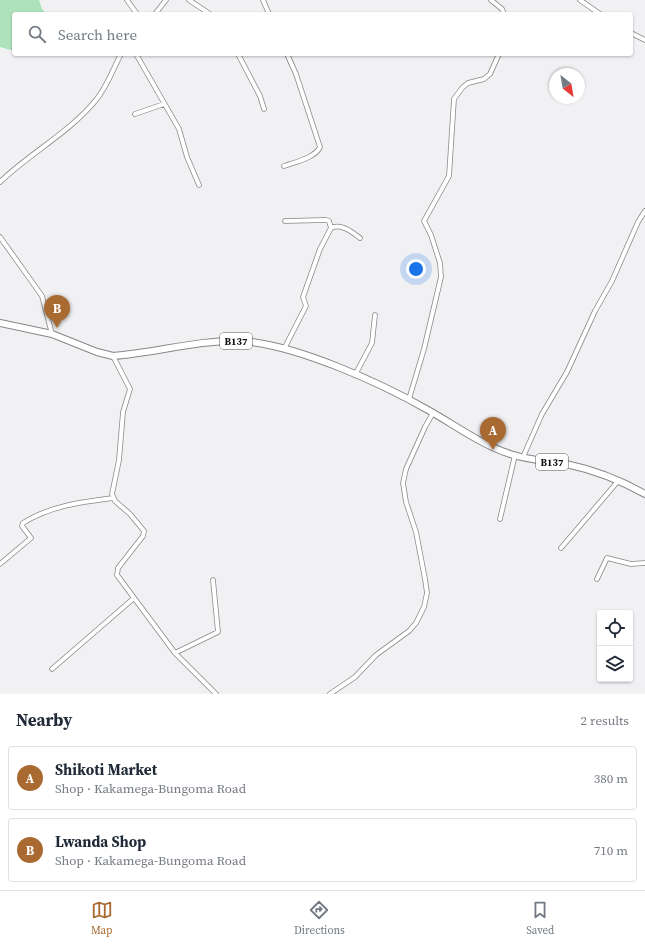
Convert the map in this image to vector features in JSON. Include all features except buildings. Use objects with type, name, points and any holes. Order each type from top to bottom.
[{"type":"main road","name":"B137","points":[[0,323],[52,334],[97,352],[113,356],[219,342],[240,341],[284,349],[355,375],[409,399],[484,443],[515,455],[568,464],[619,480],[645,494]]},
{"type":"street","points":[[127,0],[136,12]]},
{"type":"street","points":[[157,12],[166,0]]},
{"type":"street","points":[[189,0],[207,12]]},
{"type":"street","points":[[263,0],[268,12]]},
{"type":"street","points":[[491,0],[502,9],[503,12]]},
{"type":"street","points":[[580,0],[597,12]]},
{"type":"street","points":[[633,34],[645,40]]},
{"type":"street","points":[[0,182],[28,157],[72,124],[88,109],[97,99],[120,56]]},
{"type":"street","points":[[137,56],[179,129],[187,157],[199,185]]},
{"type":"street","points":[[239,56],[260,96],[264,109]]},
{"type":"street","points":[[284,166],[313,155],[320,147],[296,74],[288,56]]},
{"type":"street","points":[[409,399],[424,349],[441,277],[440,263],[424,219],[440,195],[449,176],[454,100],[462,88],[468,83],[484,79],[490,74],[498,56]]},
{"type":"street","points":[[135,114],[164,104]]},
{"type":"street","points":[[523,456],[542,414],[567,372],[595,311],[612,281],[638,222],[645,211]]},
{"type":"street","points":[[284,349],[306,306],[303,298],[320,249],[331,228],[329,221],[326,220],[285,221]]},
{"type":"street","points":[[331,228],[337,226],[344,228],[360,238]]},
{"type":"street","points":[[0,237],[6,248],[40,292],[48,314],[52,334]]},
{"type":"street","points":[[355,375],[372,343],[376,315]]},
{"type":"street","points":[[113,356],[130,389],[123,412],[121,447],[113,498]]},
{"type":"street","points":[[330,694],[355,677],[376,655],[409,631],[416,623],[424,607],[427,593],[425,579],[416,532],[406,502],[404,483],[406,469],[433,412]]},
{"type":"street","points":[[500,519],[515,455]]},
{"type":"street","points":[[561,548],[619,480]]},
{"type":"street","points":[[0,564],[30,538],[22,526],[28,519],[61,506],[113,498]]},
{"type":"street","points":[[113,498],[136,520],[144,532],[143,536],[117,571],[119,579],[175,653],[216,694]]},
{"type":"street","points":[[597,579],[607,558],[631,564],[645,563]]},
{"type":"street","points":[[175,653],[218,632],[213,580]]},
{"type":"street","points":[[52,669],[134,598]]},
{"type":"green space","points":[[0,0],[39,0],[42,9],[45,12],[12,12],[12,50],[0,47]]},
{"type":"place","name":"Lwanda Shop","points":[[57,328]]},
{"type":"place","name":"Shikoti Market","points":[[493,450]]}]
